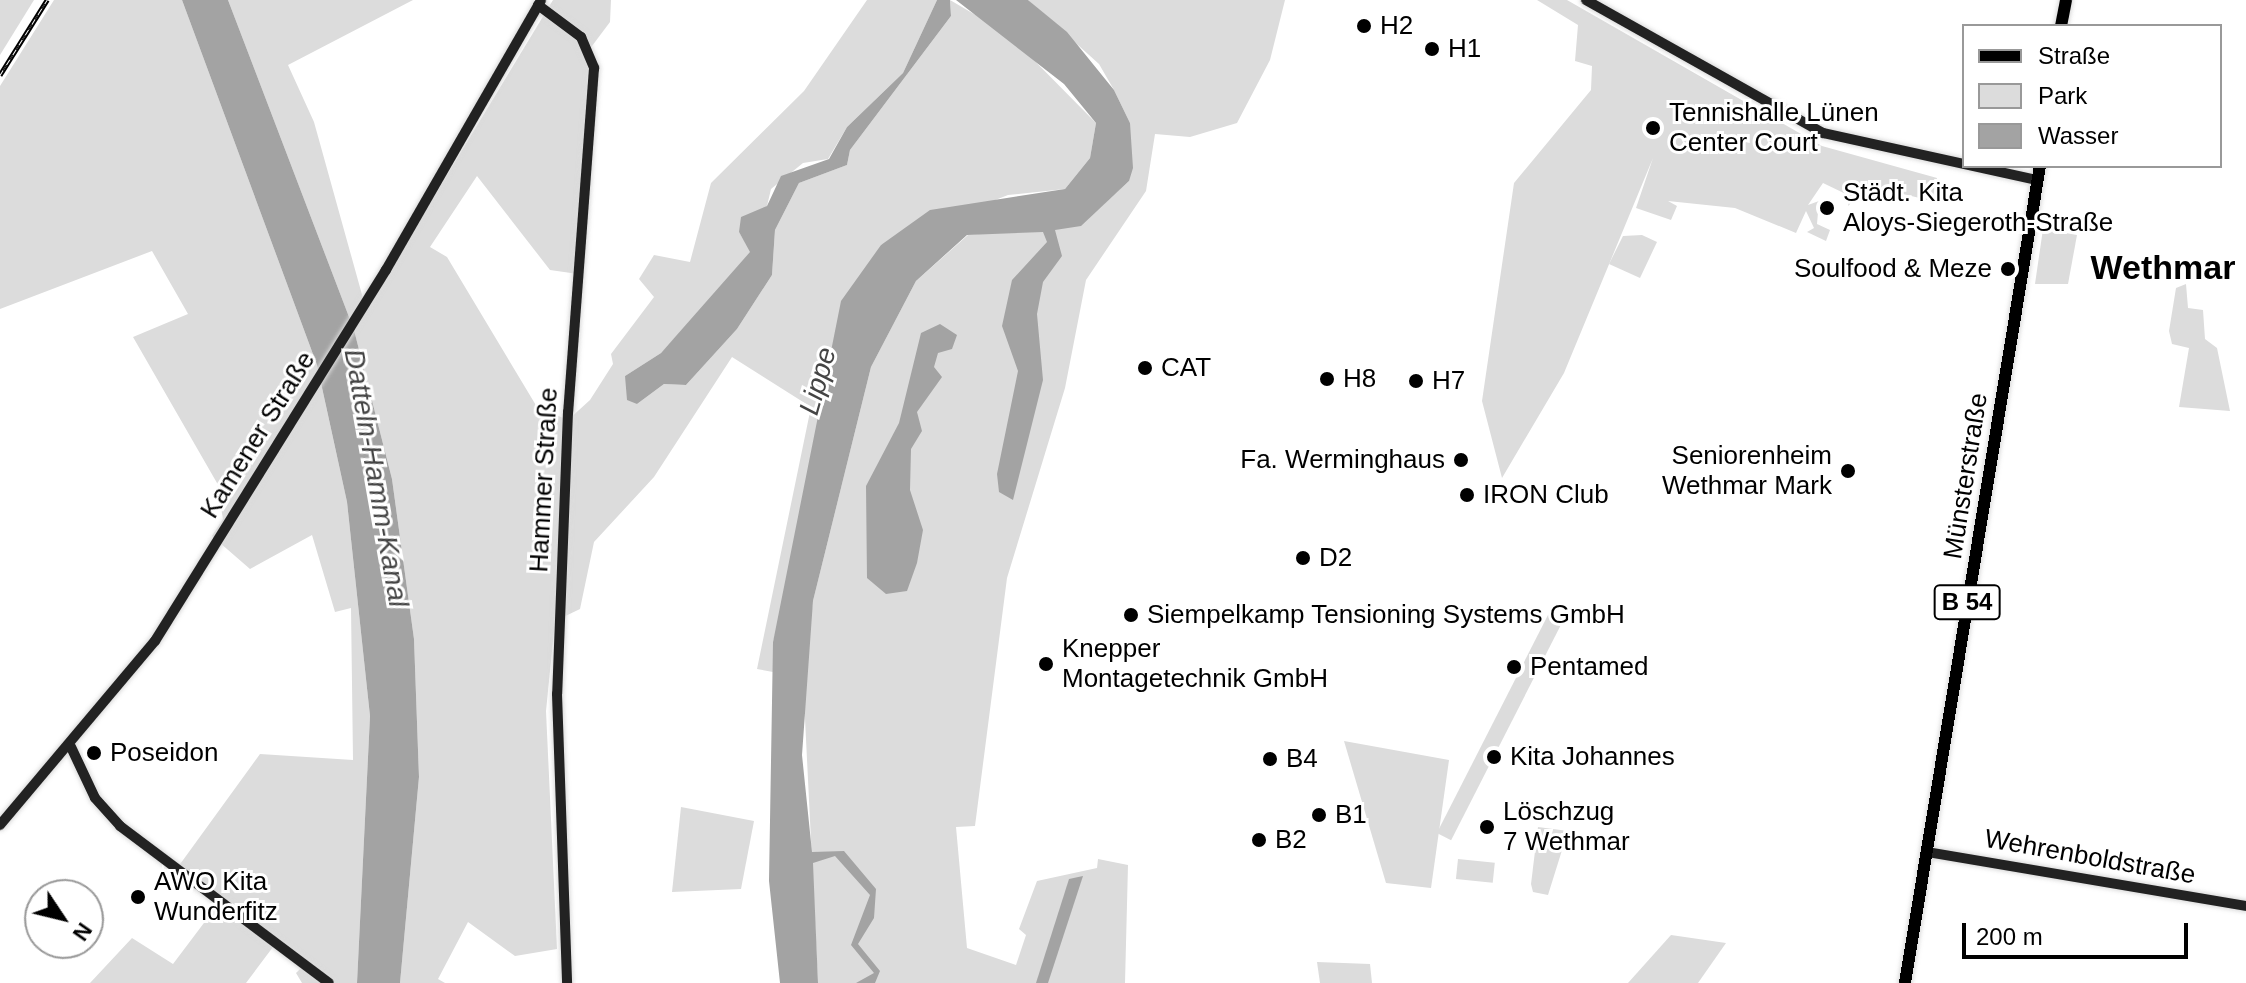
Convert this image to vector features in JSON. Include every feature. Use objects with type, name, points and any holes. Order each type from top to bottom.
[{"type":"main road","points":[[1586,0],[1823,133],[1962,164]]},
{"type":"main road","points":[[2061,24],[2066,0]]},
{"type":"main road","name":"Kamener Straße","points":[[0,825],[71,747],[150,648],[367,301],[540,2]]},
{"type":"main road","name":"Hammer Straße","points":[[540,2],[581,37],[594,68],[568,412],[557,694],[567,983]]},
{"type":"main road","points":[[1982,168],[2037,180]]},
{"type":"main road","name":"Münsterstraße","points":[[1905,983],[2040,168]]},
{"type":"main road","points":[[71,747],[95,798],[120,826],[329,983]]},
{"type":"main road","name":"Wehrenboldstraße","points":[[1927,852],[2246,906]]},
{"type":"green space","points":[[0,0],[34,0],[0,55]]},
{"type":"green space","points":[[54,0],[182,0],[317,365],[347,502],[370,716],[357,983],[302,983],[296,973],[308,961],[279,939],[246,983],[90,983],[132,938],[173,964],[222,899],[178,867],[260,754],[353,760],[351,608],[335,612],[312,535],[250,569],[212,536],[223,519],[217,483],[133,337],[188,314],[152,251],[0,309],[0,86]]},
{"type":"green space","points":[[228,0],[413,0],[288,65],[314,122],[366,309],[553,0],[611,0],[610,22],[589,50],[578,274],[550,270],[477,176],[430,247],[447,257],[537,407],[568,420],[590,400],[613,364],[611,354],[654,297],[639,279],[654,255],[690,262],[711,183],[804,91],[867,0],[937,0],[903,73],[847,127],[828,159],[803,163],[771,189],[767,206],[739,232],[751,252],[740,267],[661,353],[625,376],[637,404],[664,384],[686,385],[737,329],[772,275],[775,230],[799,183],[847,165],[850,150],[951,16],[950,0],[1008,34],[1096,123],[1090,158],[1065,189],[1008,195],[881,245],[773,642],[773,672],[757,669],[811,407],[732,357],[654,477],[594,542],[580,609],[555,621],[546,711],[557,949],[515,956],[468,922],[438,979],[445,983],[400,983],[419,777],[414,639],[392,479],[354,330]]},
{"type":"green space","points":[[1028,0],[1285,0],[1270,60],[1237,123],[1190,137],[1155,134],[1146,191],[1086,280],[1065,388],[1007,578],[975,826],[956,827],[967,948],[1016,965],[1026,935],[1019,929],[1037,881],[1097,868],[1098,859],[1128,865],[1125,983],[818,983],[803,678],[813,601],[871,367],[916,281],[968,235],[1081,225],[1129,181],[1130,123],[1114,90],[1099,64]]},
{"type":"green space","points":[[1537,0],[1567,0],[1822,146],[1937,178],[1932,201],[1870,186],[1848,206],[1850,196],[1823,183],[1808,205],[1819,201],[1817,224],[1830,230],[1826,241],[1807,232],[1814,228],[1806,211],[1796,233],[1735,208],[1668,201],[1677,206],[1671,220],[1636,208],[1653,158],[1564,373],[1502,478],[1482,401],[1514,183],[1591,90],[1592,66],[1575,61],[1578,25]]},
{"type":"green space","points":[[2043,229],[2077,235],[2068,284],[2035,284]]},
{"type":"green space","points":[[1642,235],[1657,242],[1640,278],[1609,264],[1623,236]]},
{"type":"green space","points":[[2186,284],[2188,308],[2203,310],[2205,339],[2217,348],[2230,411],[2179,407],[2189,348],[2172,344],[2169,331],[2176,288]]},
{"type":"green space","points":[[1549,613],[1563,620],[1451,840],[1437,833]]},
{"type":"green space","points":[[1344,741],[1449,760],[1431,888],[1386,883]]},
{"type":"green space","points":[[681,807],[754,821],[741,889],[672,892]]},
{"type":"green space","points":[[1538,827],[1568,831],[1548,895],[1533,892],[1531,884]]},
{"type":"green space","points":[[1458,859],[1495,863],[1493,883],[1456,879]]},
{"type":"green space","points":[[1671,935],[1726,943],[1698,983],[1628,983]]},
{"type":"green space","points":[[1317,962],[1370,964],[1372,983],[1320,983]]},
{"type":"water","name":"Datteln-Hamm-Kanal","points":[[182,0],[228,0],[354,330],[392,479],[414,639],[419,777],[400,983],[357,983],[370,716],[347,502],[317,365]]},
{"type":"water","points":[[937,0],[950,0],[951,16],[850,150],[847,165],[799,183],[775,230],[772,275],[737,329],[686,385],[664,384],[637,404],[627,400],[625,376],[661,353],[750,252],[739,232],[741,217],[767,206],[781,176],[829,159],[847,127],[903,73]]},
{"type":"water","points":[[956,0],[1028,0],[1067,32],[1114,90],[1130,123],[1133,168],[1129,181],[1081,226],[1055,230],[1062,256],[1043,282],[1037,314],[1043,380],[1013,500],[999,492],[997,474],[1018,371],[1002,326],[1012,280],[1047,242],[1043,232],[967,235],[916,281],[871,367],[813,601],[802,755],[812,852],[844,851],[876,889],[874,918],[858,944],[880,971],[875,983],[856,983],[874,973],[851,945],[870,895],[835,856],[813,863],[818,983],[780,983],[769,881],[773,642],[841,301],[881,245],[930,210],[1065,189],[1090,158],[1096,123],[1064,84]]},
{"type":"water","points":[[940,324],[957,335],[952,349],[938,353],[934,367],[942,377],[917,412],[922,431],[911,449],[910,490],[923,530],[917,563],[907,591],[886,594],[867,578],[866,486],[899,423],[921,333]]},
{"type":"water","points":[[1083,876],[1048,983],[1036,983],[1069,879]]},
{"type":"railway","points":[[0,75],[47,0]]},
{"type":"place","name":"H2","points":[[1364,26]]},
{"type":"place","name":"H1","points":[[1432,49]]},
{"type":"place","name":"Tennishalle Lünen Center Court","points":[[1653,128]]},
{"type":"place","name":"Städt. Kita Aloys-Siegeroth-Straße","points":[[1827,208]]},
{"type":"place","name":"Soulfood & Meze","points":[[2008,269]]},
{"type":"place","name":"CAT","points":[[1145,368]]},
{"type":"place","name":"H8","points":[[1327,379]]},
{"type":"place","name":"H7","points":[[1416,381]]},
{"type":"place","name":"Fa. Werminghaus","points":[[1461,460]]},
{"type":"place","name":"Seniorenheim Wethmar Mark","points":[[1848,471]]},
{"type":"place","name":"IRON Club","points":[[1467,495]]},
{"type":"place","name":"D2","points":[[1303,558]]},
{"type":"place","name":"Siempelkamp Tensioning Systems GmbH","points":[[1131,615]]},
{"type":"place","name":"Knepper Montagetechnik GmbH","points":[[1046,664]]},
{"type":"place","name":"Pentamed","points":[[1514,667]]},
{"type":"place","name":"Poseidon","points":[[94,753]]},
{"type":"place","name":"Kita Johannes","points":[[1494,757]]},
{"type":"place","name":"B4","points":[[1270,759]]},
{"type":"place","name":"B1","points":[[1319,815]]},
{"type":"place","name":"Löschzug 7 Wethmar","points":[[1487,827]]},
{"type":"place","name":"B2","points":[[1259,840]]},
{"type":"place","name":"AWO Kita Wunderfitz","points":[[138,897]]},
{"type":"district","name":"Wethmar","points":[[2163,268]]},
{"type":"water label","name":"Lippe","points":[[818,381]]}]
